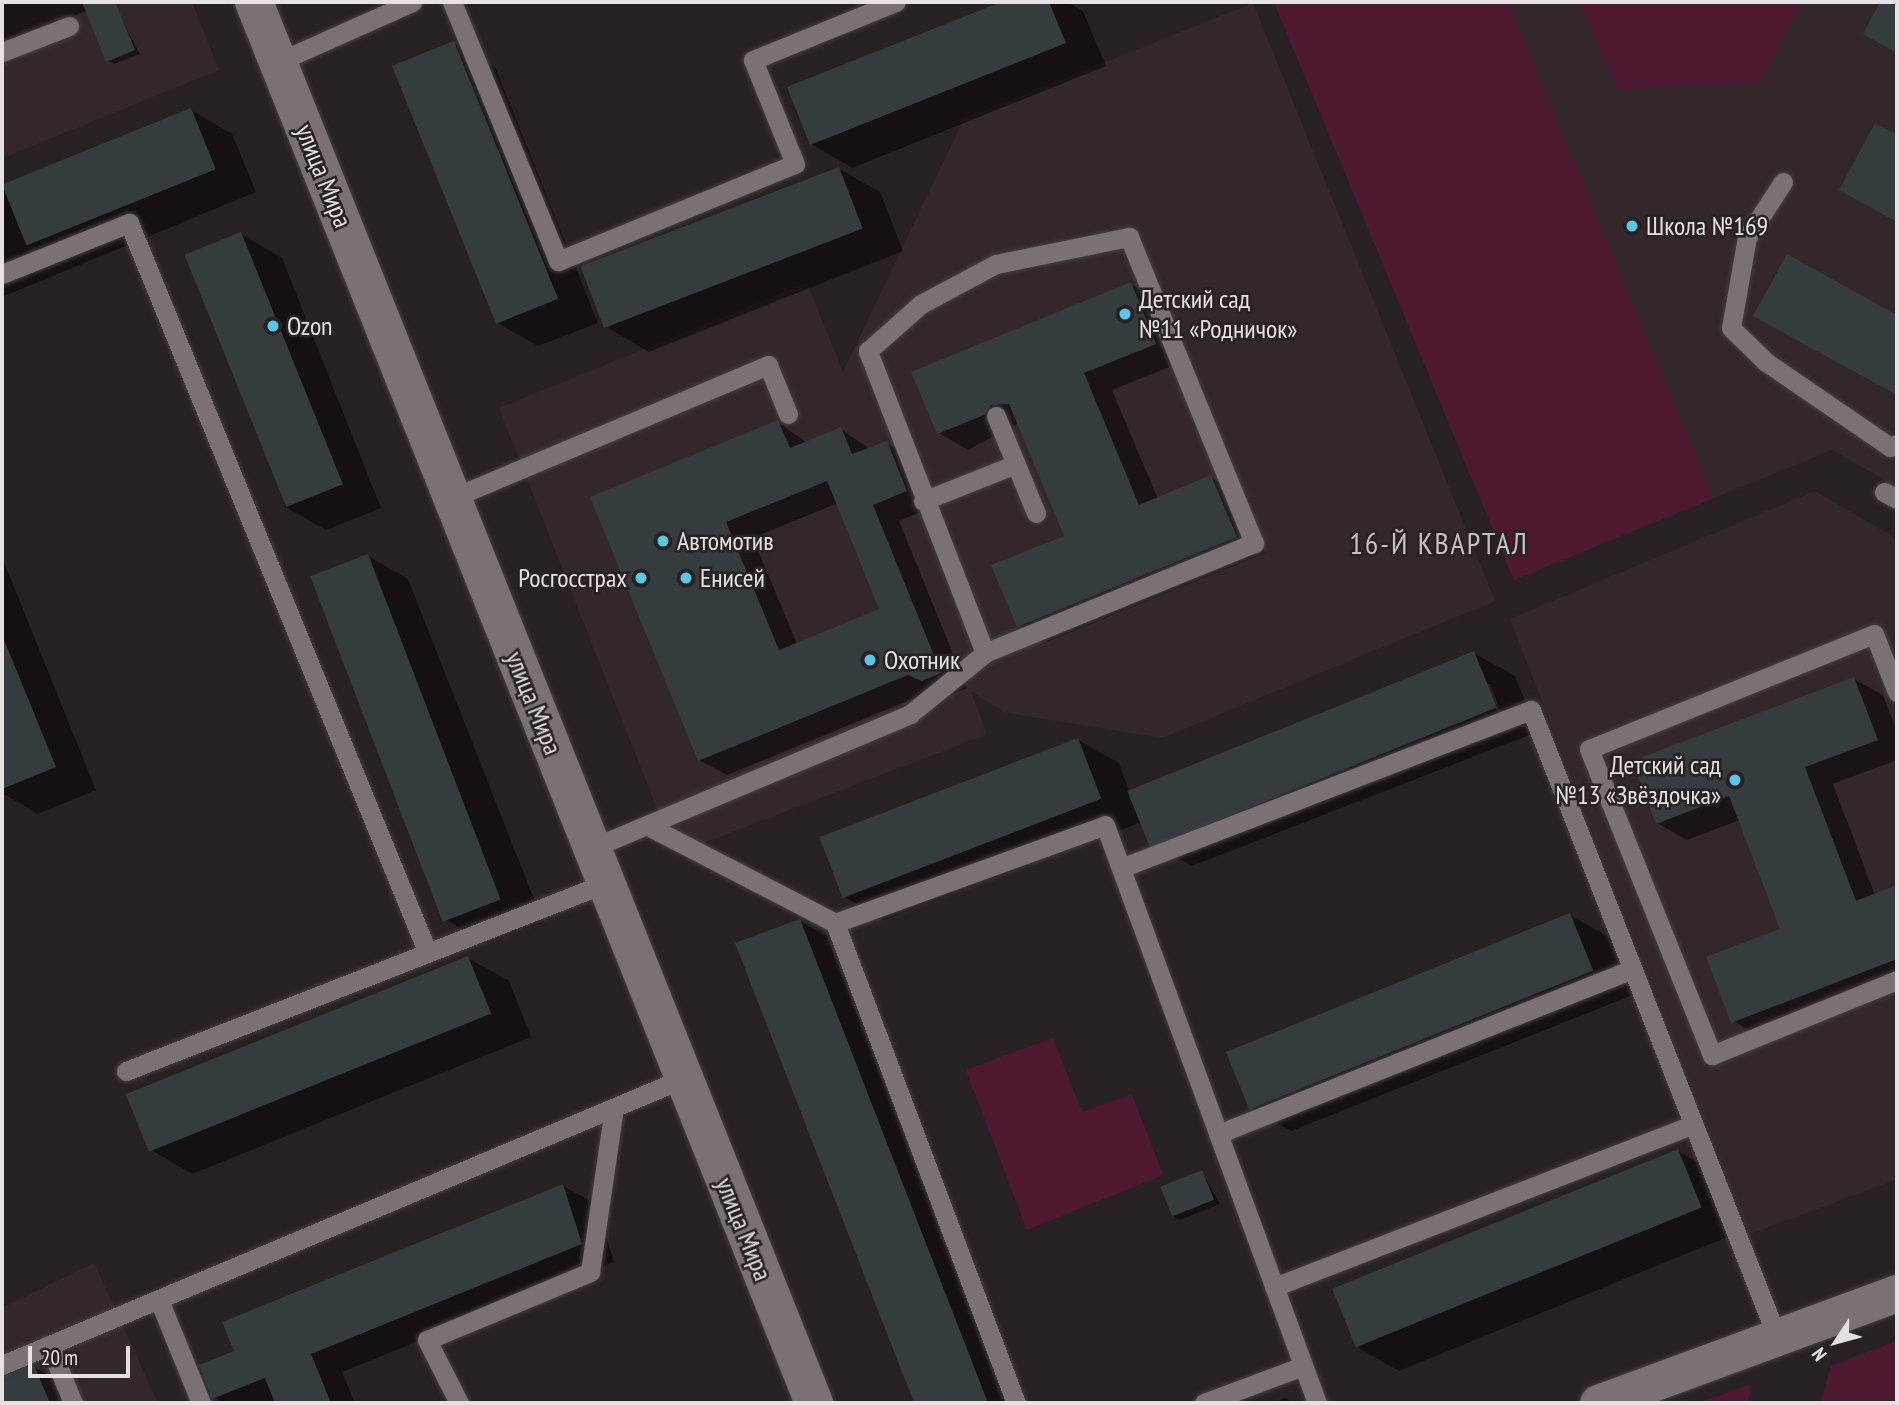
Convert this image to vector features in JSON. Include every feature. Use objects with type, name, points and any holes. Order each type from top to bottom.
[{"type":"street","name":"улица Мира","points":[[254,2],[814,1403]]},
{"type":"street","points":[[1598,1403],[1897,1293]]},
{"type":"lane","points":[[278,62],[412,2]]},
{"type":"lane","points":[[453,2],[558,261],[795,164],[753,60],[896,2]]},
{"type":"lane","points":[[2,52],[69,26]]},
{"type":"lane","points":[[1783,182],[1746,237],[1731,328],[1766,362],[1891,447],[1897,444]]},
{"type":"lane","points":[[2,274],[129,223],[427,951]]},
{"type":"lane","points":[[592,848],[652,828],[910,714],[985,653],[1254,543],[1129,237],[996,264],[921,304],[868,351],[923,501],[985,653]]},
{"type":"lane","points":[[452,498],[768,365],[788,414]]},
{"type":"lane","points":[[996,416],[1036,513]]},
{"type":"lane","points":[[923,501],[1016,464]]},
{"type":"lane","points":[[1897,692],[1874,634],[1589,749],[1712,1055],[1897,980]]},
{"type":"lane","points":[[1121,868],[1531,710],[1777,1337]]},
{"type":"lane","points":[[835,923],[1105,825],[1317,1403]]},
{"type":"lane","points":[[652,828],[835,923],[1016,1403]]},
{"type":"lane","points":[[126,1071],[606,883]]},
{"type":"lane","points":[[1218,1134],[1632,969]]},
{"type":"lane","points":[[2,1365],[684,1078]]},
{"type":"lane","points":[[458,1403],[427,1340],[590,1272],[614,1108]]},
{"type":"lane","points":[[1274,1287],[1692,1125]]},
{"type":"lane","points":[[159,1300],[201,1403]]},
{"type":"lane","points":[[50,1345],[73,1403]]},
{"type":"lane","points":[[1204,1403],[1303,1366]]},
{"type":"shaded area","points":[[2,2],[192,2],[219,70],[2,158]]},
{"type":"shaded area","name":"Школа №169","points":[[1274,2],[1897,2],[1897,487],[1832,450],[1514,580]]},
{"type":"shaded area","points":[[1274,2],[1508,2],[1713,498],[1514,580]]},
{"type":"shaded area","points":[[1580,2],[1801,2],[1761,82],[1618,89]]},
{"type":"shaded area","name":"Детский сад №11 «Родничок»","points":[[1253,3],[1495,601],[1162,738],[1003,712],[971,691],[987,734],[675,854],[499,408],[807,283],[843,372],[964,119]]},
{"type":"shaded area","name":"Детский сад №13 «Звёздочка»","points":[[1815,491],[1897,539],[1897,1179],[1750,1234],[1510,619]]},
{"type":"shaded area","points":[[1053,1038],[1082,1112],[1132,1094],[1163,1175],[1027,1230],[966,1070]]},
{"type":"shaded area","points":[[94,1263],[158,1403],[2,1403],[2,1308]]},
{"type":"shaded area","points":[[1897,1341],[1897,1403],[1821,1403],[1831,1366]]},
{"type":"shaded area","points":[[1751,1384],[1748,1403],[1698,1403]]},
{"type":"building","points":[[82,2],[115,2],[135,50],[106,62]]},
{"type":"building","points":[[1001,2],[1049,2],[1066,43],[810,145],[787,87]]},
{"type":"building","points":[[1880,2],[1897,2],[1897,53],[1863,34]]},
{"type":"building","points":[[454,41],[558,299],[496,324],[392,66]]},
{"type":"building","points":[[191,108],[216,169],[27,246],[2,184]]},
{"type":"building","points":[[1875,123],[1897,135],[1897,222],[1839,190]]},
{"type":"building","points":[[839,167],[863,229],[604,328],[580,266]]},
{"type":"building","points":[[241,232],[343,484],[286,507],[184,255]]},
{"type":"building","points":[[1787,254],[1897,315],[1897,395],[1753,316]]},
{"type":"building","points":[[1131,282],[1156,344],[1084,373],[1139,505],[1211,475],[1237,537],[1017,627],[991,565],[1064,536],[1009,404],[991,405],[984,415],[937,434],[911,372]]},
{"type":"building","name":"Енисей","points":[[778,420],[790,448],[841,427],[852,454],[887,441],[907,491],[873,505],[941,673],[922,681],[908,675],[698,761],[590,497]],"holes":[[[827,481],[879,609],[779,650],[726,522]]]},
{"type":"building","points":[[368,554],[501,899],[443,922],[310,576]]},
{"type":"building","points":[[2,635],[56,767],[2,789]]},
{"type":"building","points":[[1474,651],[1497,708],[1150,848],[1127,791]]},
{"type":"building","points":[[1854,677],[1878,740],[1805,767],[1856,901],[1897,885],[1897,959],[1731,1023],[1706,957],[1780,929],[1729,796],[1656,824],[1632,761]]},
{"type":"building","points":[[1078,738],[1101,799],[843,898],[819,837]]},
{"type":"building","points":[[1570,913],[1593,970],[1249,1109],[1226,1052]]},
{"type":"building","points":[[800,919],[988,1403],[914,1403],[735,943]]},
{"type":"building","points":[[468,956],[491,1013],[149,1152],[126,1094]]},
{"type":"building","points":[[1678,1149],[1702,1207],[1356,1347],[1332,1289]]},
{"type":"building","points":[[1202,1170],[1214,1200],[1172,1217],[1160,1187]]},
{"type":"building","points":[[563,1184],[582,1244],[311,1354],[331,1403],[275,1403],[265,1378],[212,1399],[199,1365],[234,1351],[222,1322]]},
{"type":"building","points":[[34,1365],[50,1403],[2,1403],[2,1377]]},
{"type":"place","name":"Школа №169","points":[[1632,226]]},
{"type":"place","name":"Детский сад №11 «Родничок»","points":[[1125,314]]},
{"type":"place","name":"Ozon","points":[[273,326]]},
{"type":"place","name":"Автомотив","points":[[663,541]]},
{"type":"place","name":"Росгосстрах","points":[[641,578]]},
{"type":"place","name":"Енисей","points":[[686,578]]},
{"type":"place","name":"Охотник","points":[[870,660]]},
{"type":"place","name":"Детский сад №13 «Звёздочка»","points":[[1735,780]]},
{"type":"district","name":"16-Й КВАРТАЛ","points":[[1439,543]]}]
